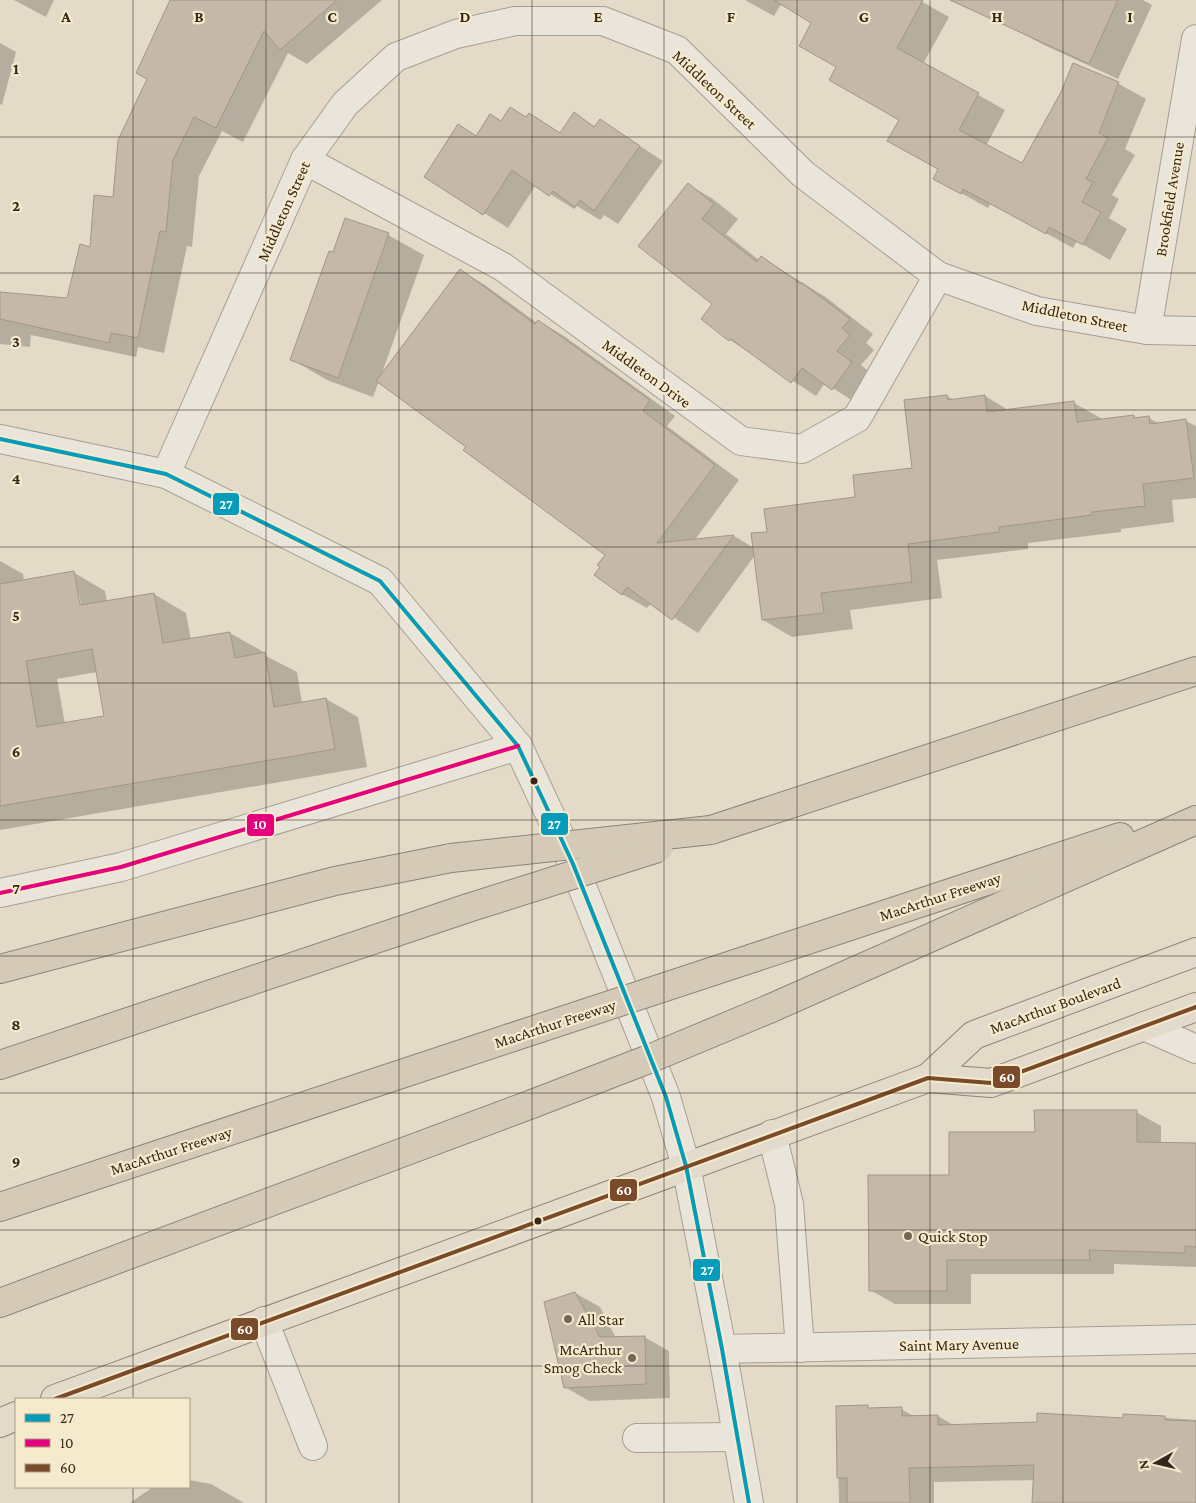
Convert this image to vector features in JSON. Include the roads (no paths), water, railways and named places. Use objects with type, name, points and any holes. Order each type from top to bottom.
[{"type":"highway","points":[[0,1065],[468,908],[1196,671]]},
{"type":"highway","name":"MacArthur Freeway","points":[[0,1206],[1196,812]]},
{"type":"highway","points":[[0,1303],[649,1059],[769,1009],[1196,820]]},
{"type":"highway","points":[[0,969],[335,881],[451,858],[711,830]]},
{"type":"main road","name":"MacArthur Boulevard","points":[[54,1398],[928,1078],[974,1035],[1196,952]]},
{"type":"main road","name":"MacArthur Boulevard","points":[[928,1078],[990,1083],[1196,1007]]},
{"type":"main road","points":[[0,1409],[15,1406]]},
{"type":"main road","points":[[0,1423],[15,1416]]},
{"type":"street","name":"Middleton Street","points":[[166,474],[305,160],[345,104],[396,57],[456,34],[515,21],[603,21],[677,50],[802,174],[938,276],[1037,311],[1147,330],[1196,331]]},
{"type":"street","name":"Brookfield Avenue","points":[[1147,330],[1196,39]]},
{"type":"street","name":"Middleton Drive","points":[[305,160],[503,268],[742,441],[802,449],[857,418],[938,276]]},
{"type":"street","points":[[0,439],[166,474],[380,581],[518,746],[577,872],[666,1097],[686,1166],[722,1349],[748,1503]]},
{"type":"street","points":[[0,893],[121,867],[518,746]]},
{"type":"street","points":[[1144,1026],[1196,1049]]},
{"type":"street","points":[[772,1134],[789,1204],[800,1348]]},
{"type":"street","points":[[264,1321],[313,1446]]},
{"type":"street","name":"Saint Mary Avenue","points":[[722,1349],[1196,1339]]},
{"type":"street","points":[[637,1438],[737,1437]]},
{"type":"place","name":"Quick Stop","points":[[908,1236]]},
{"type":"place","name":"All Star","points":[[568,1319]]},
{"type":"place","name":"McArthur Smog Check","points":[[632,1358]]}]
